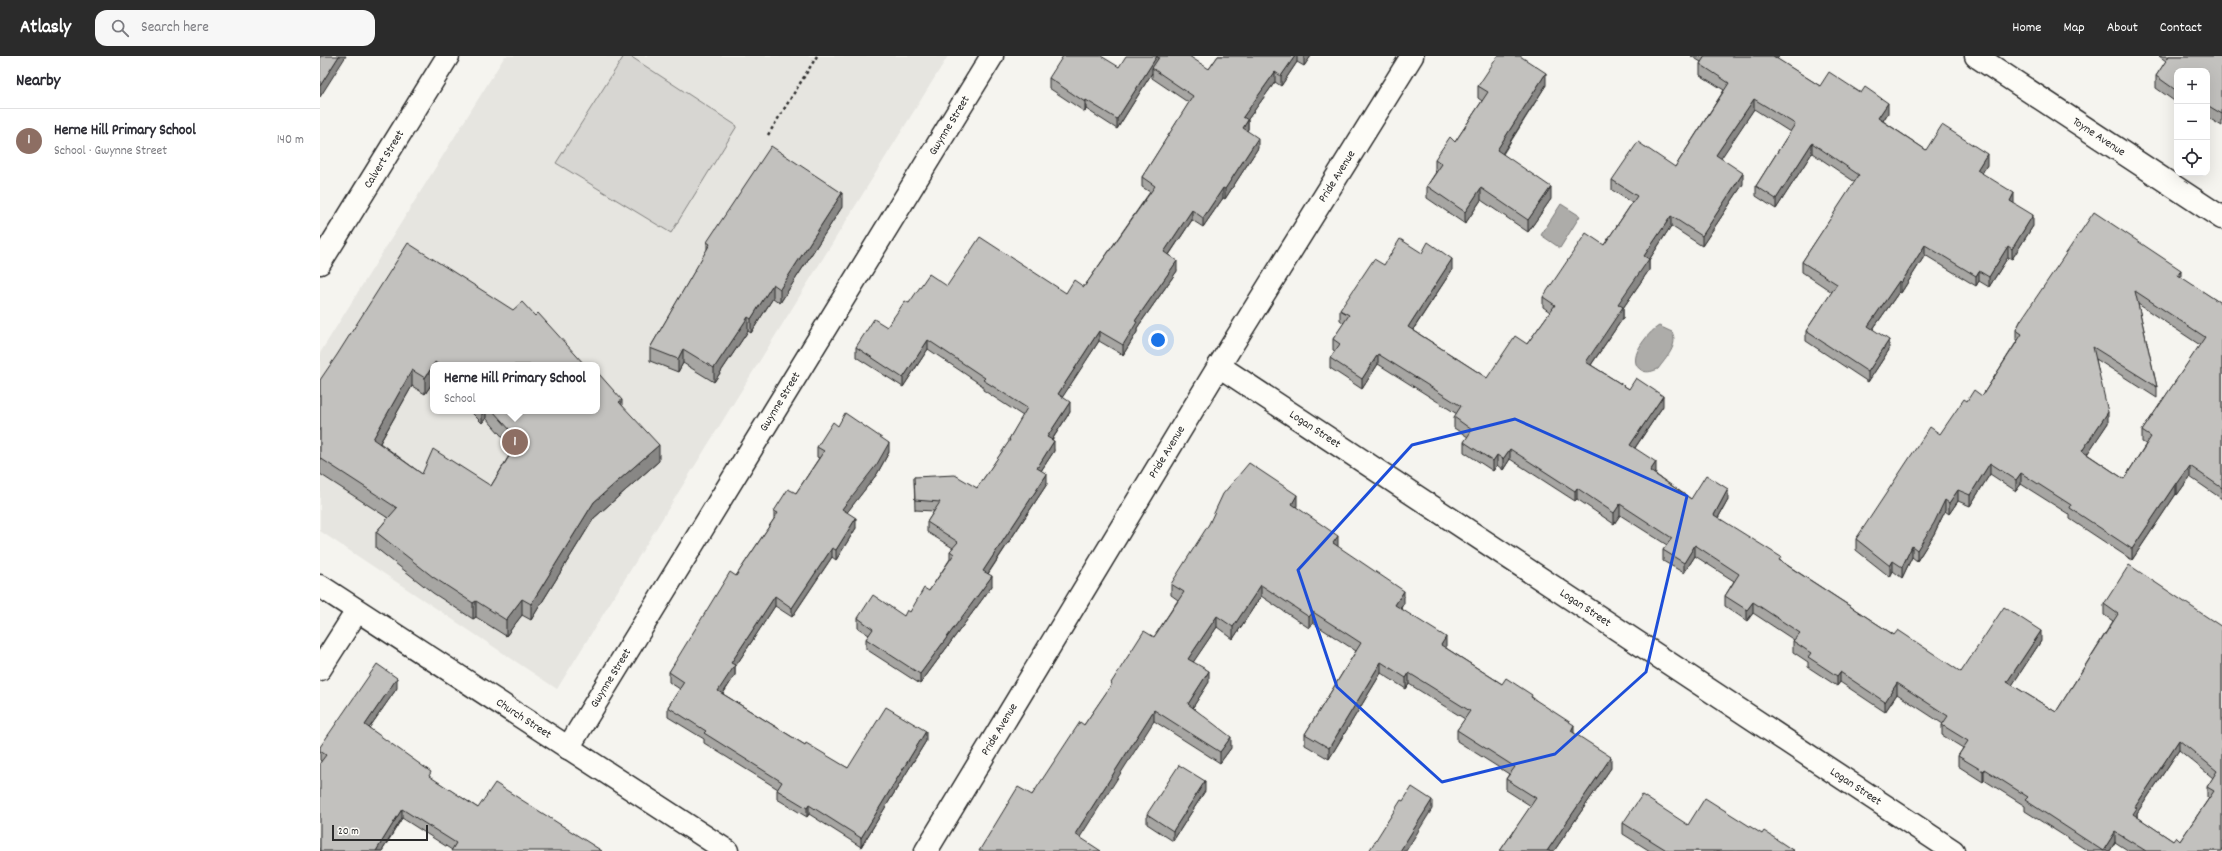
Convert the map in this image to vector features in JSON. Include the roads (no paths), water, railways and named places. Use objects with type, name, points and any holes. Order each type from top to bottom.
[{"type":"street","name":"Calvert Street","points":[[320,263],[448,56]]},
{"type":"street","name":"Gwynne Street","points":[[568,748],[992,56]]},
{"type":"street","name":"Pride Avenue","points":[[926,851],[1219,366],[1412,56]]},
{"type":"street","name":"Toyne Avenue","points":[[1976,56],[2222,218]]},
{"type":"street","name":"Logan Street","points":[[1219,366],[1953,851]]},
{"type":"street","name":"Church Street","points":[[320,586],[727,851]]},
{"type":"street","points":[[320,669],[357,611]]},
{"type":"place","name":"Herne Hill Primary School","points":[[515,442]]}]
